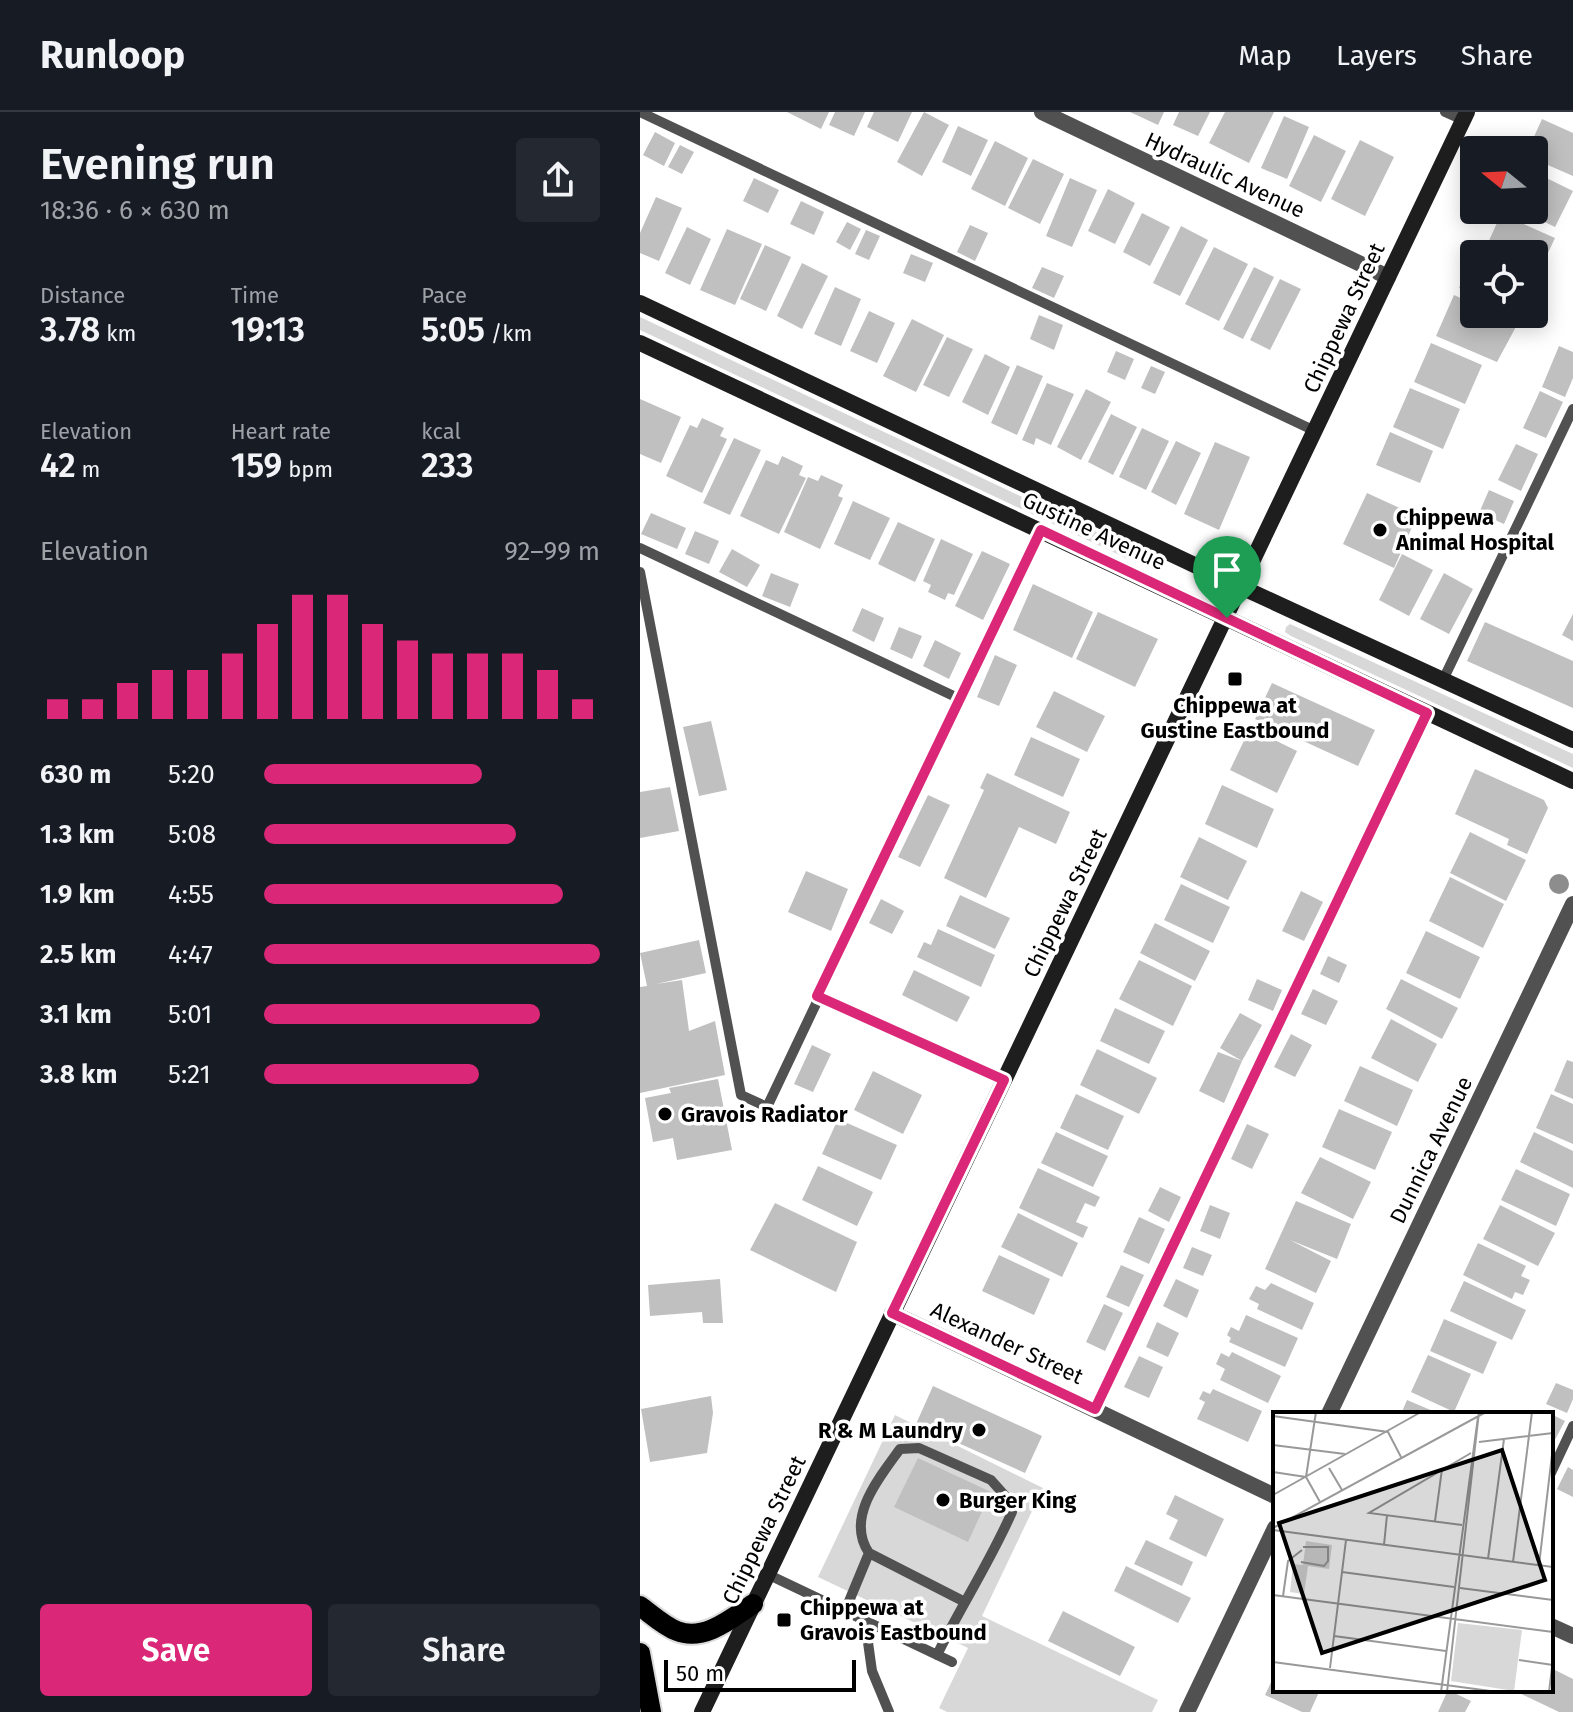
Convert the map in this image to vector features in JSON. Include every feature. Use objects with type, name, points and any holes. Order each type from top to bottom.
[{"type":"main road","points":[[640,1606],[679,1632],[693,1633],[708,1631],[753,1604]]},
{"type":"main road","points":[[640,1653],[651,1712]]},
{"type":"street","name":"Hydraulic Avenue","points":[[1042,112],[1388,277]]},
{"type":"street","name":"Chippewa Street","points":[[702,1712],[1465,116]]},
{"type":"street","name":"Gustine Avenue","points":[[640,303],[1573,740]]},
{"type":"street","name":"Gustine Avenue","points":[[640,343],[1573,781]]},
{"type":"street","name":"Dunnica Avenue","points":[[1330,1412],[1573,904]]},
{"type":"street","name":"Alexander Street","points":[[892,1313],[1273,1495]]},
{"type":"street","points":[[1187,1712],[1273,1532]]},
{"type":"street","points":[[1553,1627],[1573,1636]]},
{"type":"lane","points":[[640,112],[1315,431]]},
{"type":"lane","points":[[1445,112],[1465,116]]},
{"type":"lane","points":[[1443,680],[1573,409]]},
{"type":"lane","points":[[640,572],[741,1095],[767,1107],[817,996],[1041,530]]},
{"type":"lane","points":[[640,548],[960,699]]},
{"type":"lane","points":[[1095,1409],[1427,713]]},
{"type":"lane","points":[[817,996],[1004,1080]]},
{"type":"lane","points":[[1553,1469],[1573,1426]]},
{"type":"lane","points":[[937,1655],[963,1601],[978,1582],[1012,1512],[1007,1498],[991,1480],[919,1448],[900,1449],[875,1483],[858,1531],[861,1542],[869,1553],[963,1601]]},
{"type":"lane","points":[[845,1611],[869,1553]]},
{"type":"lane","points":[[767,1574],[952,1662]]},
{"type":"lane","points":[[865,1621],[872,1671],[889,1712]]},
{"type":"shaded area","points":[[640,317],[1137,551],[1141,557],[1135,561],[1128,559],[640,330]]},
{"type":"shaded area","points":[[1290,624],[1573,754],[1573,768],[1291,636],[1285,632]]},
{"type":"shaded area","points":[[895,1415],[1043,1488],[982,1616],[1158,1700],[1152,1712],[947,1712],[939,1708],[968,1648],[818,1577]]},
{"type":"building","points":[[787,112],[829,112],[821,129]]},
{"type":"building","points":[[835,112],[865,112],[854,136],[829,125]]},
{"type":"building","points":[[874,112],[912,112],[898,142],[867,127]]},
{"type":"building","points":[[924,112],[949,125],[922,176],[897,162]]},
{"type":"building","points":[[1130,112],[1164,112],[1158,125]]},
{"type":"building","points":[[1179,112],[1210,112],[1198,136],[1173,125]]},
{"type":"building","points":[[1225,112],[1274,112],[1249,163],[1209,143]]},
{"type":"building","points":[[1284,116],[1309,127],[1287,179],[1261,168]]},
{"type":"building","points":[[1542,119],[1573,133],[1573,176],[1548,165],[1548,136],[1534,136]]},
{"type":"building","points":[[958,126],[988,140],[971,176],[942,162]]},
{"type":"building","points":[[655,132],[675,143],[664,166],[643,155]]},
{"type":"building","points":[[1314,135],[1346,151],[1321,202],[1289,186]]},
{"type":"building","points":[[1360,140],[1394,157],[1365,216],[1331,199]]},
{"type":"building","points":[[995,141],[1028,158],[1005,206],[971,189]]},
{"type":"building","points":[[680,145],[694,152],[682,174],[668,167]]},
{"type":"building","points":[[1033,159],[1064,174],[1040,224],[1008,208]]},
{"type":"building","points":[[754,178],[779,190],[768,213],[743,201]]},
{"type":"building","points":[[1070,178],[1097,190],[1072,247],[1046,236]]},
{"type":"building","points":[[1548,179],[1573,191],[1555,227],[1548,224]]},
{"type":"building","points":[[1108,189],[1135,203],[1115,244],[1088,231]]},
{"type":"building","points":[[656,197],[682,208],[659,261],[640,253],[640,233]]},
{"type":"building","points":[[801,201],[824,212],[814,235],[790,224]]},
{"type":"building","points":[[1142,213],[1170,227],[1150,266],[1123,252]]},
{"type":"building","points":[[847,222],[861,229],[850,250],[836,242]]},
{"type":"building","points":[[1496,224],[1524,224],[1555,238],[1548,253],[1548,240],[1489,240]]},
{"type":"building","points":[[970,225],[988,233],[975,261],[957,252]]},
{"type":"building","points":[[1181,226],[1208,240],[1180,296],[1153,283]]},
{"type":"building","points":[[687,227],[711,239],[690,285],[665,273]]},
{"type":"building","points":[[727,229],[762,244],[735,305],[700,290]]},
{"type":"building","points":[[866,230],[880,236],[869,260],[855,254]]},
{"type":"building","points":[[765,245],[791,257],[766,311],[740,299]]},
{"type":"building","points":[[1214,247],[1248,264],[1219,321],[1185,304]]},
{"type":"building","points":[[911,254],[933,263],[925,282],[903,273]]},
{"type":"building","points":[[802,263],[828,276],[802,329],[777,316]]},
{"type":"building","points":[[1042,267],[1064,276],[1054,298],[1032,288]]},
{"type":"building","points":[[1254,267],[1274,277],[1243,339],[1223,329]]},
{"type":"building","points":[[1280,279],[1301,289],[1270,350],[1250,340]]},
{"type":"building","points":[[835,287],[861,299],[841,346],[814,334]]},
{"type":"building","points":[[1454,295],[1460,298],[1460,328],[1515,328],[1497,362],[1436,336]]},
{"type":"building","points":[[869,311],[895,323],[877,363],[850,351]]},
{"type":"building","points":[[1039,315],[1063,325],[1054,350],[1030,339]]},
{"type":"building","points":[[912,319],[944,335],[916,392],[883,376]]},
{"type":"building","points":[[947,337],[973,349],[949,397],[923,385]]},
{"type":"building","points":[[1431,343],[1482,365],[1465,404],[1414,382]]},
{"type":"building","points":[[1559,346],[1573,352],[1573,378],[1565,397],[1542,387]]},
{"type":"building","points":[[1116,351],[1134,359],[1125,380],[1107,372]]},
{"type":"building","points":[[985,354],[1010,367],[988,415],[962,402]]},
{"type":"building","points":[[1017,365],[1043,376],[1017,435],[991,423]]},
{"type":"building","points":[[1151,366],[1165,372],[1155,394],[1141,388]]},
{"type":"building","points":[[1047,383],[1074,394],[1051,445],[1036,438],[1034,445],[1022,440]]},
{"type":"building","points":[[1410,388],[1460,409],[1443,449],[1393,427]]},
{"type":"building","points":[[1086,389],[1111,402],[1081,460],[1057,447]]},
{"type":"building","points":[[1540,391],[1563,402],[1546,438],[1523,428]]},
{"type":"building","points":[[640,399],[681,417],[661,463],[640,454]]},
{"type":"building","points":[[1111,414],[1137,427],[1113,475],[1088,462]]},
{"type":"building","points":[[702,418],[724,428],[720,436],[727,439],[702,493],[666,476],[690,425],[697,428]]},
{"type":"building","points":[[1142,428],[1169,441],[1146,490],[1119,477]]},
{"type":"building","points":[[1390,432],[1433,451],[1420,483],[1376,465]]},
{"type":"building","points":[[734,438],[761,450],[730,515],[703,503]]},
{"type":"building","points":[[1176,441],[1201,453],[1176,505],[1151,492]]},
{"type":"building","points":[[1215,442],[1250,457],[1219,530],[1184,514]]},
{"type":"building","points":[[1516,444],[1538,454],[1521,491],[1498,480]]},
{"type":"building","points":[[782,456],[803,466],[799,475],[806,478],[779,534],[740,516],[766,460],[778,465]]},
{"type":"building","points":[[821,475],[843,485],[838,496],[843,498],[820,549],[784,532],[808,477],[818,481]]},
{"type":"building","points":[[1489,490],[1514,501],[1504,524],[1479,513]]},
{"type":"building","name":"Chippewa Animal Hospital","points":[[1367,493],[1417,516],[1394,568],[1343,544]]},
{"type":"building","points":[[853,501],[890,518],[870,560],[834,544]]},
{"type":"building","points":[[651,513],[686,528],[677,549],[641,534]]},
{"type":"building","points":[[898,522],[935,539],[915,582],[878,564]]},
{"type":"building","points":[[695,531],[719,541],[709,564],[685,554]]},
{"type":"building","points":[[941,539],[973,554],[954,595],[948,593],[945,600],[928,592],[931,585],[923,581]]},
{"type":"building","points":[[732,549],[760,565],[747,587],[719,572]]},
{"type":"building","points":[[982,551],[1010,564],[983,620],[955,606]]},
{"type":"building","points":[[1402,554],[1433,570],[1409,616],[1379,600]]},
{"type":"building","points":[[771,573],[799,584],[790,607],[762,596]]},
{"type":"building","points":[[1444,573],[1473,589],[1449,634],[1420,619]]},
{"type":"building","points":[[1033,584],[1093,612],[1072,658],[1013,630]]},
{"type":"building","points":[[862,608],[884,618],[874,642],[852,631]]},
{"type":"building","points":[[1098,612],[1158,639],[1135,687],[1076,659]]},
{"type":"building","points":[[1573,614],[1573,641],[1562,635]]},
{"type":"building","points":[[1485,622],[1573,661],[1573,708],[1467,661]]},
{"type":"building","points":[[899,627],[922,636],[912,659],[890,649]]},
{"type":"building","points":[[935,640],[961,653],[949,679],[923,666]]},
{"type":"building","points":[[995,655],[1017,665],[999,706],[977,697]]},
{"type":"building","points":[[1272,683],[1375,730],[1358,766],[1255,719]]},
{"type":"building","points":[[1054,691],[1105,716],[1087,752],[1036,727]]},
{"type":"building","points":[[711,721],[727,790],[699,796],[683,727]]},
{"type":"building","points":[[1250,728],[1297,751],[1277,793],[1230,770]]},
{"type":"building","points":[[1031,737],[1080,759],[1063,797],[1014,775]]},
{"type":"building","points":[[1475,769],[1544,800],[1548,808],[1527,854],[1507,845],[1509,839],[1455,814]]},
{"type":"building","points":[[987,773],[1070,812],[1056,844],[1019,827],[986,898],[944,878],[984,790],[980,788]]},
{"type":"building","points":[[1222,785],[1274,809],[1257,848],[1205,824]]},
{"type":"building","points":[[670,787],[679,831],[640,838],[640,792]]},
{"type":"building","points":[[928,795],[950,805],[920,867],[898,857]]},
{"type":"building","points":[[1470,832],[1526,860],[1506,901],[1450,873]]},
{"type":"building","points":[[1199,837],[1247,861],[1228,900],[1180,877]]},
{"type":"building","points":[[806,871],[848,889],[831,931],[788,912]]},
{"type":"building","points":[[1450,877],[1504,904],[1483,948],[1429,921]]},
{"type":"building","points":[[1181,884],[1230,907],[1213,943],[1164,920]]},
{"type":"building","points":[[1301,891],[1323,902],[1304,941],[1282,931]]},
{"type":"building","points":[[960,895],[1010,918],[995,949],[946,926]]},
{"type":"building","points":[[881,899],[904,911],[892,934],[869,923]]},
{"type":"building","points":[[1155,923],[1210,951],[1195,981],[1140,953]]},
{"type":"building","points":[[938,929],[995,955],[981,987],[917,957],[924,942],[931,945]]},
{"type":"building","points":[[1426,931],[1480,957],[1460,999],[1406,973]]},
{"type":"building","points":[[699,940],[706,973],[656,984],[682,980],[689,1031],[715,1021],[725,1075],[640,1093],[640,987],[647,986],[640,953]]},
{"type":"building","points":[[1328,956],[1347,965],[1339,983],[1320,974]]},
{"type":"building","points":[[1139,960],[1192,986],[1173,1026],[1119,999]]},
{"type":"building","points":[[914,970],[970,997],[957,1022],[902,995]]},
{"type":"building","points":[[1257,979],[1282,990],[1273,1011],[1248,1000]]},
{"type":"building","points":[[1401,979],[1458,1008],[1442,1039],[1386,1009]]},
{"type":"building","points":[[1313,989],[1338,1001],[1326,1025],[1301,1014]]},
{"type":"building","points":[[1115,1008],[1165,1031],[1149,1064],[1100,1041]]},
{"type":"building","points":[[1240,1013],[1262,1025],[1242,1061],[1220,1048]]},
{"type":"building","points":[[1391,1019],[1437,1044],[1418,1082],[1371,1058]]},
{"type":"building","points":[[1291,1034],[1312,1045],[1295,1077],[1274,1067]]},
{"type":"building","points":[[812,1045],[831,1054],[813,1092],[794,1084]]},
{"type":"building","points":[[1097,1049],[1157,1078],[1139,1114],[1080,1085]]},
{"type":"building","points":[[1218,1052],[1242,1061],[1224,1103],[1199,1091]]},
{"type":"building","points":[[1567,1060],[1573,1062],[1573,1099],[1554,1091]]},
{"type":"building","points":[[1360,1066],[1413,1090],[1397,1126],[1344,1101]]},
{"type":"building","points":[[873,1071],[922,1095],[903,1134],[854,1110]]},
{"type":"building","points":[[718,1079],[732,1150],[677,1160],[673,1138],[653,1142],[645,1098],[671,1093],[669,1088]]},
{"type":"building","points":[[1076,1094],[1124,1116],[1108,1150],[1060,1128]]},
{"type":"building","points":[[1551,1094],[1573,1104],[1573,1144],[1536,1128]]},
{"type":"building","points":[[1339,1109],[1392,1132],[1375,1170],[1322,1147]]},
{"type":"building","points":[[838,1119],[897,1145],[881,1180],[822,1154]]},
{"type":"building","points":[[1247,1124],[1269,1134],[1252,1169],[1231,1159]]},
{"type":"building","points":[[1056,1132],[1108,1156],[1093,1187],[1041,1163]]},
{"type":"building","points":[[1534,1132],[1573,1151],[1573,1188],[1520,1162]]},
{"type":"building","points":[[1320,1157],[1371,1182],[1353,1219],[1301,1193]]},
{"type":"building","points":[[818,1166],[873,1192],[857,1226],[802,1200]]},
{"type":"building","points":[[1038,1168],[1100,1197],[1095,1207],[1085,1203],[1076,1222],[1088,1227],[1083,1238],[1019,1208]]},
{"type":"building","points":[[1516,1169],[1570,1194],[1556,1226],[1501,1200]]},
{"type":"building","points":[[1160,1187],[1181,1197],[1169,1222],[1148,1211]]},
{"type":"building","points":[[1296,1201],[1351,1224],[1337,1259],[1290,1240],[1331,1261],[1316,1293],[1265,1269]]},
{"type":"building","points":[[775,1203],[857,1242],[836,1292],[750,1250]]},
{"type":"building","points":[[1210,1205],[1230,1213],[1220,1239],[1200,1231]]},
{"type":"building","points":[[1500,1205],[1555,1233],[1538,1266],[1483,1239]]},
{"type":"building","points":[[1018,1213],[1078,1243],[1062,1277],[1001,1247]]},
{"type":"building","points":[[1139,1217],[1165,1229],[1149,1264],[1123,1252]]},
{"type":"building","points":[[1478,1243],[1526,1266],[1521,1276],[1530,1280],[1523,1295],[1515,1292],[1512,1299],[1463,1275]]},
{"type":"building","points":[[1192,1247],[1212,1255],[1203,1276],[1183,1268]]},
{"type":"building","points":[[999,1255],[1050,1279],[1034,1315],[982,1291]]},
{"type":"building","points":[[1121,1265],[1144,1275],[1129,1307],[1106,1297]]},
{"type":"building","points":[[720,1279],[723,1323],[703,1323],[702,1312],[650,1316],[648,1285]]},
{"type":"building","points":[[1176,1279],[1199,1290],[1187,1318],[1163,1306]]},
{"type":"building","points":[[1464,1281],[1526,1310],[1512,1340],[1450,1311]]},
{"type":"building","points":[[1271,1283],[1314,1303],[1302,1330],[1257,1309],[1259,1304],[1249,1299],[1256,1286],[1265,1290]]},
{"type":"building","points":[[1104,1304],[1123,1313],[1105,1351],[1086,1342]]},
{"type":"building","points":[[1246,1315],[1298,1338],[1285,1367],[1229,1342],[1231,1338],[1227,1335],[1231,1327],[1239,1331]]},
{"type":"building","points":[[1444,1319],[1497,1342],[1483,1374],[1430,1351]]},
{"type":"building","points":[[1157,1322],[1179,1333],[1168,1357],[1146,1347]]},
{"type":"building","points":[[1232,1352],[1281,1376],[1268,1403],[1220,1380],[1225,1369],[1216,1364],[1221,1353],[1229,1357]]},
{"type":"building","points":[[1428,1355],[1471,1374],[1454,1412],[1411,1392]]},
{"type":"building","points":[[1139,1356],[1163,1367],[1149,1398],[1124,1387]]},
{"type":"building","points":[[1556,1383],[1573,1390],[1567,1413],[1546,1404]]},
{"type":"building","name":"R & M Laundry","points":[[933,1386],[1042,1436],[1025,1473],[916,1424]]},
{"type":"building","points":[[1213,1389],[1262,1411],[1248,1442],[1197,1419],[1205,1402],[1199,1399],[1203,1391],[1210,1394]]},
{"type":"building","points":[[711,1396],[713,1413],[707,1453],[650,1462],[641,1409]]},
{"type":"building","points":[[1407,1400],[1435,1412],[1402,1412]]},
{"type":"building","points":[[1553,1415],[1565,1421],[1553,1443]]},
{"type":"building","name":"Burger King","points":[[918,1458],[991,1492],[968,1542],[894,1507]]},
{"type":"building","points":[[1568,1467],[1573,1470],[1573,1497],[1557,1489]]},
{"type":"building","points":[[1175,1495],[1224,1519],[1206,1557],[1169,1539],[1178,1520],[1166,1514]]},
{"type":"building","points":[[1146,1540],[1193,1562],[1182,1586],[1134,1564]]},
{"type":"building","points":[[1126,1566],[1191,1598],[1178,1623],[1114,1591]]},
{"type":"building","points":[[1063,1611],[1135,1647],[1120,1676],[1048,1641]]},
{"type":"building","points":[[1553,1669],[1573,1679],[1573,1712],[1559,1712],[1517,1692],[1553,1692]]},
{"type":"building","points":[[1273,1678],[1273,1692],[1319,1692],[1310,1712],[1302,1712],[1265,1695]]},
{"type":"building","points":[[1447,1692],[1471,1701],[1465,1712],[1438,1712]]},
{"type":"place","name":"Chippewa Animal Hospital","points":[[1380,530]]},
{"type":"place","name":"Chippewa at Gustine Eastbound","points":[[1235,679]]},
{"type":"place","name":"Gravois Radiator","points":[[665,1114]]},
{"type":"place","name":"R & M Laundry","points":[[979,1430]]},
{"type":"place","name":"Burger King","points":[[943,1500]]},
{"type":"place","name":"Chippewa at Gravois Eastbound","points":[[784,1620]]},
{"type":"route","points":[[1041,530],[1227,618],[1427,713],[1095,1409],[892,1313],[1004,1080],[817,996],[1041,530]]}]
